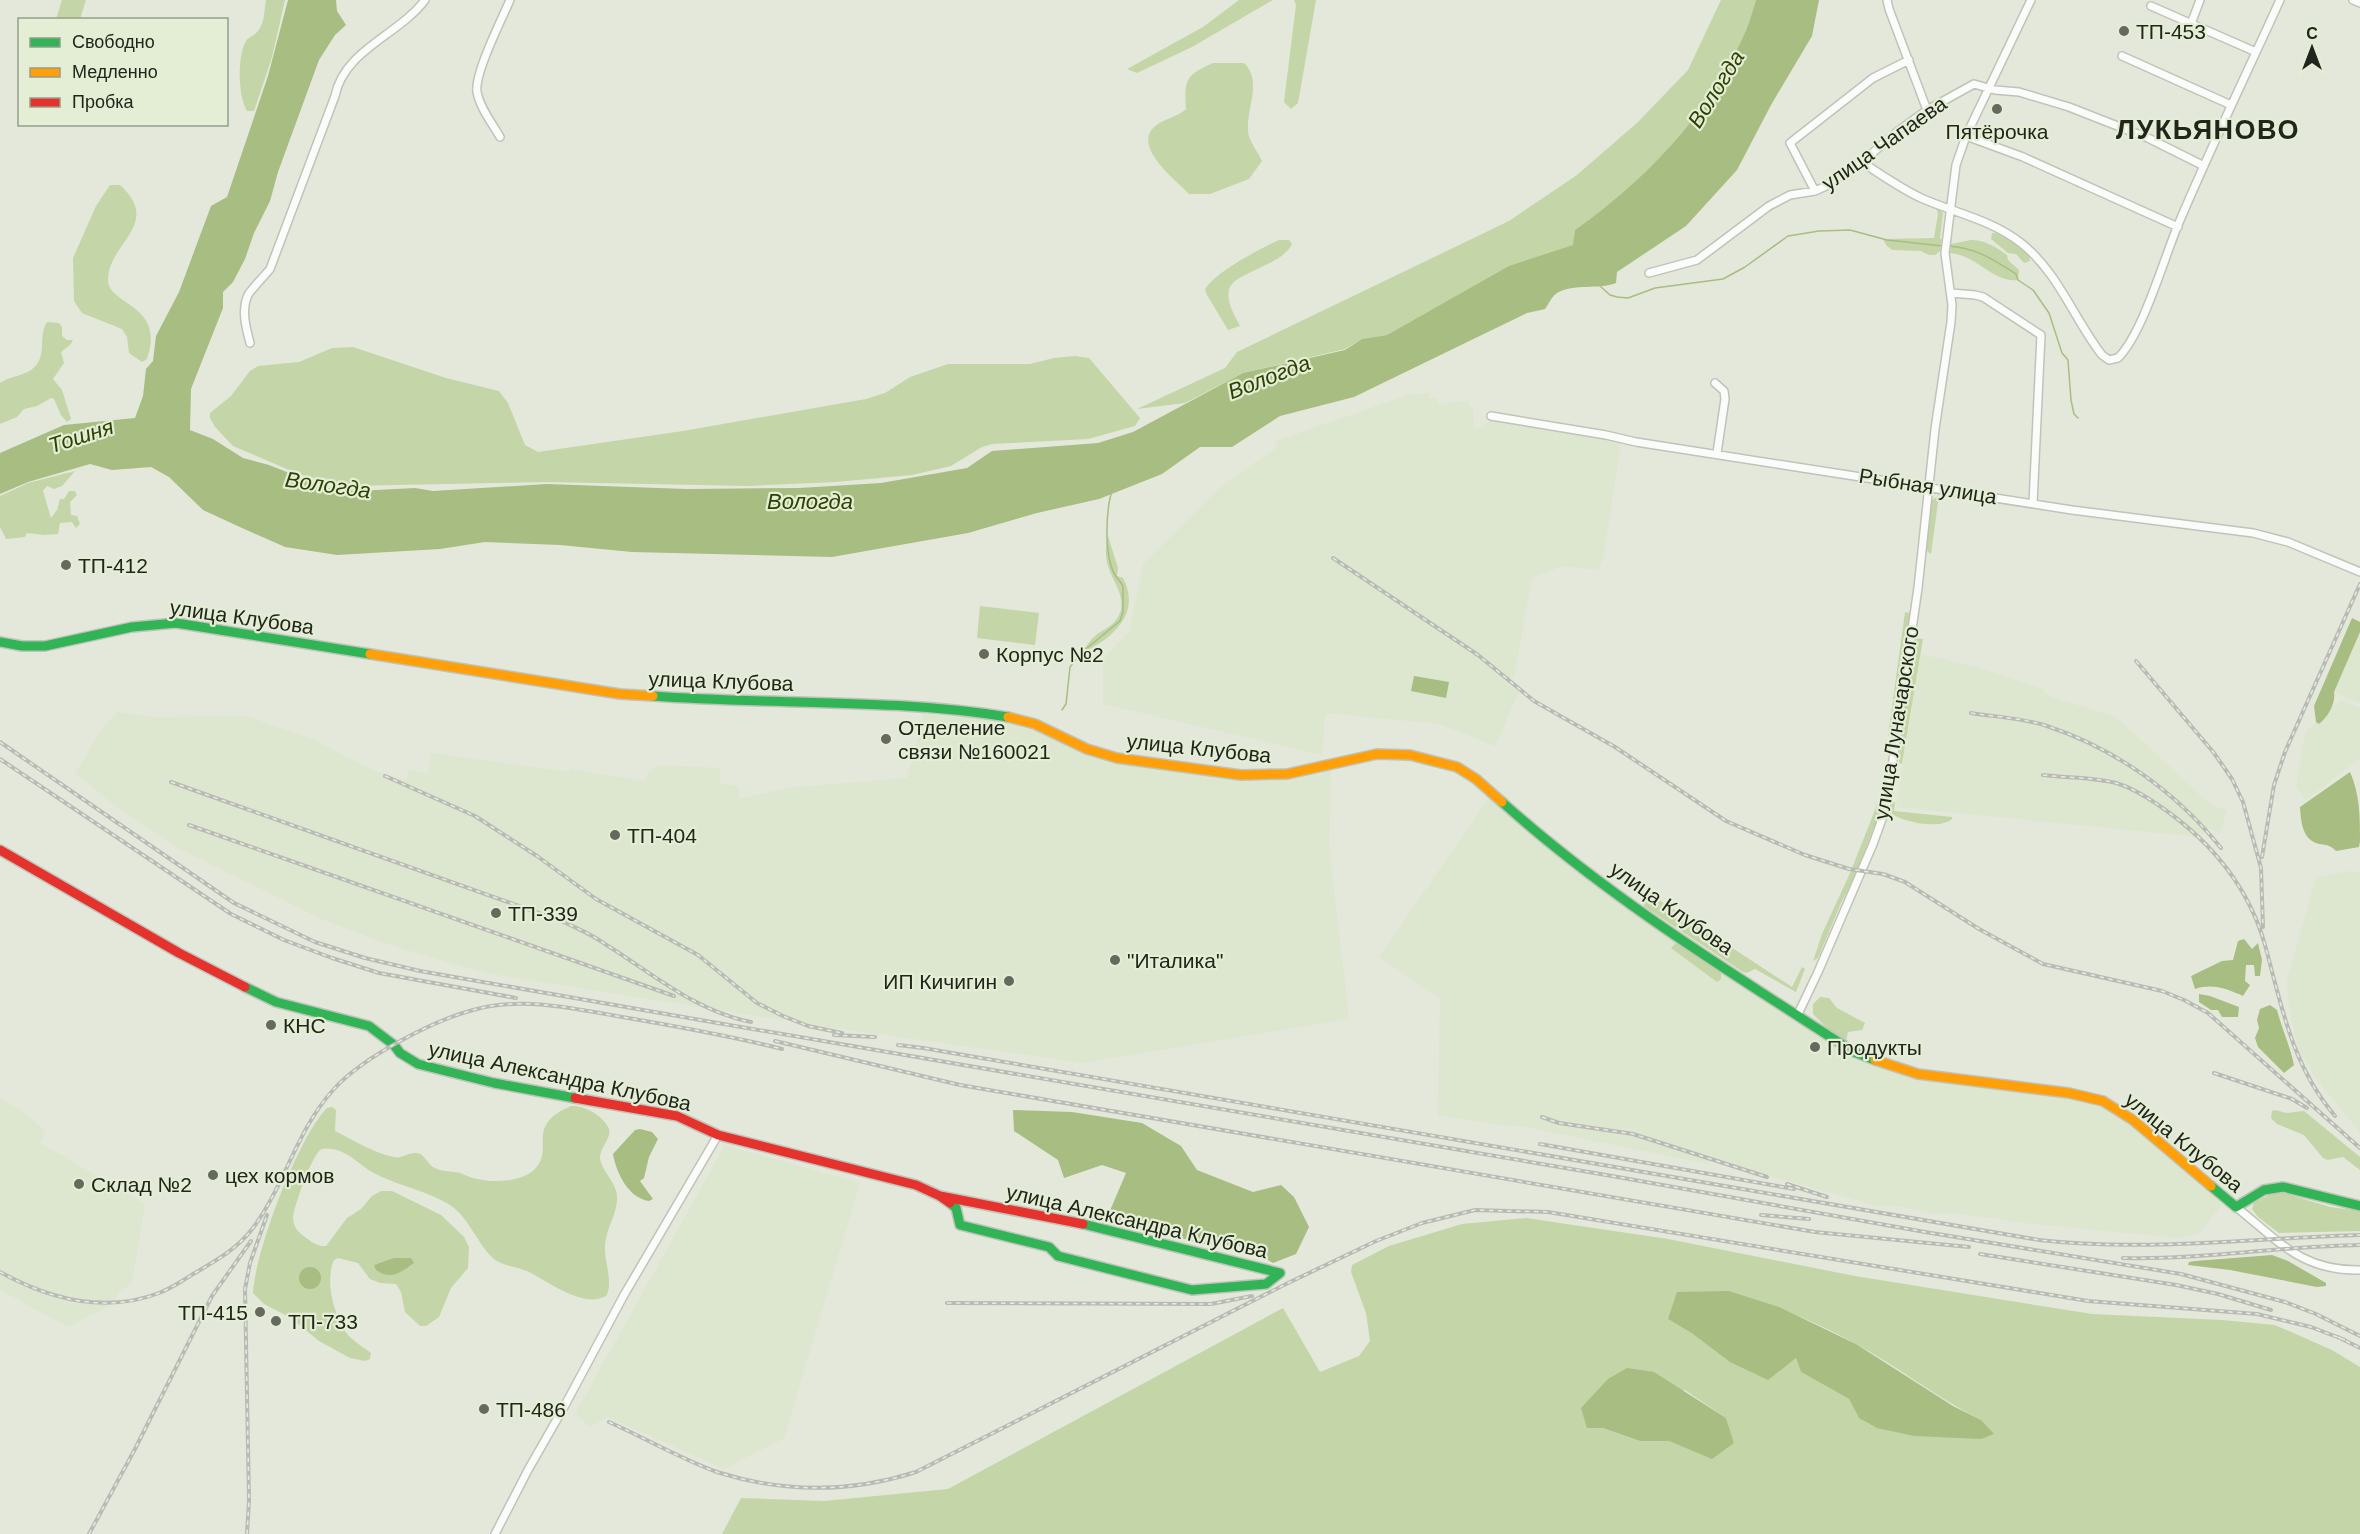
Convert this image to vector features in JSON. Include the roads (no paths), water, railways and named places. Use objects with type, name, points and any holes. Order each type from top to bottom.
[{"type":"main road","name":"улица Клубова","points":[[0,642],[24,645],[59,644],[144,624],[176,623],[620,694],[704,700],[884,704],[976,712],[1035,724],[1087,749],[1117,758],[1241,775],[1287,774],[1377,754],[1428,758],[1466,772],[1524,822],[1631,906],[1854,1052],[1899,1068],[1935,1077],[2069,1093],[2109,1104],[2133,1120],[2236,1207]]},
{"type":"main road","name":"улица Александра Клубова","points":[[0,850],[179,953],[276,1002],[369,1026],[394,1045],[400,1053],[418,1064],[494,1083],[677,1116],[718,1135],[916,1185],[940,1196],[956,1208],[960,1225],[1049,1247],[1058,1256],[1192,1290],[1266,1284],[1280,1273],[1104,1228],[940,1196]]},
{"type":"main road","points":[[2236,1207],[2260,1192],[2277,1187],[2342,1204],[2360,1206]]},
{"type":"street","points":[[250,343],[245,324],[245,305],[248,293],[257,286],[270,269],[335,96],[338,80],[372,44],[406,21],[425,0]]},
{"type":"street","points":[[500,137],[480,103],[477,89],[480,73],[510,0]]},
{"type":"street","points":[[1887,0],[1927,110]]},
{"type":"street","name":"улица Луначарского","points":[[1798,1014],[1815,981],[1886,808],[1918,588],[1935,429],[1950,333],[1951,293],[1945,253],[1956,165],[1966,136],[2031,0]]},
{"type":"street","points":[[2191,24],[2200,0]]},
{"type":"street","points":[[1862,162],[1888,180],[1922,198],[1976,218],[2021,243],[2054,279],[2102,355],[2109,360],[2118,358],[2129,344],[2144,313],[2204,166],[2280,0]]},
{"type":"street","points":[[2353,0],[2360,3]]},
{"type":"street","points":[[2151,6],[2256,52]]},
{"type":"street","points":[[2122,56],[2231,105]]},
{"type":"street","points":[[1815,191],[1790,143],[1873,78],[1909,60]]},
{"type":"street","name":"улица Чапаева","points":[[1649,273],[1697,260],[1769,206],[1790,195],[1815,191],[1862,162],[1898,130],[1927,110],[1970,85],[1978,83],[1995,90],[2019,92],[2069,107],[2148,138],[2204,166]]},
{"type":"street","points":[[1966,136],[2023,158],[2178,227]]},
{"type":"street","points":[[1951,293],[1983,297],[2041,335],[2033,503]]},
{"type":"street","points":[[1715,383],[1724,391],[1725,399],[1716,453]]},
{"type":"street","name":"Рыбная улица","points":[[1491,416],[1636,442],[2116,516],[2253,533],[2288,542],[2360,572]]},
{"type":"street","points":[[495,1534],[624,1295],[718,1135]]},
{"type":"street","name":"улица Клубова","points":[[2236,1207],[2306,1261],[2330,1269],[2360,1270]]},
{"type":"water","points":[[288,0],[336,0],[337,11],[346,25],[335,35],[319,60],[278,172],[270,201],[254,233],[245,259],[233,282],[223,292],[223,308],[191,389],[190,430],[213,439],[243,458],[269,465],[327,488],[357,491],[415,488],[433,491],[547,484],[686,489],[799,488],[881,483],[967,468],[992,451],[1098,443],[1133,432],[1243,373],[1345,350],[1362,339],[1387,335],[1509,266],[1573,245],[1575,230],[1626,190],[1692,121],[1727,68],[1750,20],[1756,0],[1819,0],[1812,36],[1771,105],[1737,170],[1686,226],[1617,272],[1616,283],[1564,290],[1555,294],[1545,309],[1527,313],[1354,397],[1280,416],[1232,447],[1200,447],[1162,474],[1099,499],[1037,513],[968,533],[832,557],[632,552],[560,545],[485,542],[440,549],[337,555],[285,547],[203,510],[169,477],[151,467],[112,470],[90,464],[28,482],[0,494],[0,453],[64,425],[135,418],[143,396],[146,369],[153,361],[156,336],[179,292],[211,206],[227,197],[268,76]]},
{"type":"water","points":[[2352,618],[2360,622],[2360,632],[2334,692],[2331,709],[2319,724],[2316,722],[2314,706]]},
{"type":"water","points":[[1414,676],[1449,682],[1446,698],[1411,691]]},
{"type":"water","points":[[2350,772],[2359,806],[2359,847],[2336,851],[2330,846],[2313,842],[2309,838],[2304,829],[2300,807]]},
{"type":"water","points":[[2244,939],[2252,949],[2258,943],[2262,960],[2260,976],[2255,976],[2254,965],[2246,965],[2245,981],[2250,985],[2243,996],[2214,987],[2195,989],[2191,976],[2222,961],[2233,960],[2238,941]]},
{"type":"water","points":[[2199,994],[2239,1007],[2238,1017],[2222,1017],[2218,1010],[2211,1010],[2199,1002]]},
{"type":"water","points":[[2270,1005],[2277,1010],[2294,1065],[2284,1073],[2258,1047],[2255,1038],[2259,1028],[2257,1020],[2260,1009]]},
{"type":"water","points":[[1013,1110],[1072,1112],[1142,1123],[1181,1146],[1197,1170],[1253,1192],[1281,1185],[1294,1197],[1309,1227],[1296,1254],[1273,1263],[1245,1246],[1205,1244],[1106,1220],[1126,1173],[1102,1165],[1064,1178],[1058,1160],[1014,1131]]},
{"type":"water","points":[[635,1130],[652,1132],[658,1139],[649,1157],[644,1178],[640,1181],[653,1199],[649,1201],[629,1190],[620,1176],[613,1154]]},
{"type":"water","points":[[2272,1255],[2288,1261],[2326,1283],[2326,1286],[2317,1287],[2230,1270],[2188,1265],[2189,1262],[2195,1261]]},
{"type":"water","points":[[394,1258],[411,1258],[414,1263],[391,1275],[376,1270],[374,1265]]},
{"type":"water","points":[[310,1267],[318,1270],[321,1278],[318,1286],[310,1289],[302,1286],[299,1278],[302,1270]]},
{"type":"water","points":[[1729,1291],[1779,1307],[1856,1344],[1953,1406],[1981,1420],[1994,1434],[1981,1439],[1914,1436],[1877,1428],[1859,1418],[1849,1399],[1801,1372],[1796,1358],[1768,1380],[1730,1362],[1693,1334],[1668,1319],[1677,1292]]},
{"type":"water","points":[[1627,1368],[1654,1372],[1726,1418],[1734,1443],[1712,1459],[1669,1441],[1640,1441],[1603,1428],[1587,1428],[1581,1408],[1608,1379]]},
{"type":"waterway","points":[[1600,286],[1610,295],[1628,298],[1655,288],[1723,279],[1745,267],[1788,236],[1819,231],[1850,230],[1887,240],[1943,246]]},
{"type":"waterway","points":[[1948,246],[1967,249],[1992,259],[2016,274],[2018,280],[2033,290],[2049,313],[2062,353],[2068,360],[2071,400],[2074,414],[2078,418]]},
{"type":"waterway","points":[[1062,710],[1066,704],[1070,667],[1081,653],[1120,621],[1123,612],[1123,586],[1111,567],[1109,557],[1107,523],[1111,494]]},
{"type":"railway","points":[[1333,558],[1478,655],[1534,701],[1615,747],[1726,821],[1805,855],[1849,869],[1883,874],[1905,882],[1979,929],[2043,964],[2162,991],[2208,1013],[2360,1148]]},
{"type":"railway","points":[[2262,857],[2274,785],[2285,752],[2360,584]]},
{"type":"railway","points":[[2136,661],[2214,753],[2232,779],[2243,802],[2261,868],[2263,927]]},
{"type":"railway","points":[[1971,713],[2038,723],[2097,747],[2121,760],[2164,791],[2185,809],[2221,848]]},
{"type":"railway","points":[[0,742],[234,903],[315,942],[365,958],[420,971],[706,1021],[1925,1232],[2181,1274],[2285,1302],[2316,1314],[2360,1336]]},
{"type":"railway","points":[[0,759],[231,914],[284,940],[379,973],[516,998]]},
{"type":"railway","points":[[2043,775],[2098,780],[2129,788],[2153,801],[2181,822],[2213,852],[2239,886],[2249,904],[2265,945],[2283,1013],[2298,1056],[2320,1097],[2335,1116]]},
{"type":"railway","points":[[385,776],[475,816],[537,856],[596,899],[698,955],[757,1003],[808,1026],[842,1033]]},
{"type":"railway","points":[[171,782],[564,922],[596,938],[693,1000],[731,1017],[751,1022]]},
{"type":"railway","points":[[189,825],[674,996]]},
{"type":"railway","points":[[0,1272],[38,1290],[97,1303],[138,1299],[173,1286],[226,1254],[253,1228],[274,1194],[310,1122],[334,1089],[347,1077],[381,1052],[421,1030],[477,1009],[515,1004],[553,1006],[686,1028],[782,1049]]},
{"type":"railway","points":[[834,1035],[875,1037]]},
{"type":"railway","points":[[775,1041],[960,1085],[1815,1232],[1969,1247]]},
{"type":"railway","points":[[898,1045],[2039,1240],[2119,1245],[2360,1235]]},
{"type":"railway","points":[[2214,1073],[2292,1099],[2307,1108]]},
{"type":"railway","points":[[1542,1117],[1559,1123],[1633,1134],[1767,1177]]},
{"type":"railway","points":[[1540,1144],[1794,1189]]},
{"type":"railway","points":[[1787,1184],[1827,1197]]},
{"type":"railway","points":[[609,1422],[704,1467],[742,1479],[767,1484],[816,1488],[841,1487],[891,1479],[916,1472],[1286,1284],[1376,1241],[1422,1223],[1475,1210],[1548,1212],[2088,1301],[2257,1314],[2311,1327],[2345,1340]]},
{"type":"railway","points":[[247,1534],[249,1500],[245,1289],[250,1263],[267,1215]]},
{"type":"railway","points":[[1761,1215],[1809,1219]]},
{"type":"railway","points":[[89,1534],[135,1449],[212,1296],[251,1241]]},
{"type":"railway","points":[[2123,1258],[2182,1257],[2360,1245]]},
{"type":"railway","points":[[1980,1254],[2176,1285],[2218,1294],[2271,1310]]},
{"type":"railway","points":[[947,1303],[1211,1304],[1252,1296]]},
{"type":"railway","points":[[2338,1337],[2360,1348]]},
{"type":"place","name":"ТП-453","points":[[2124,31]]},
{"type":"place","name":"Пятёрочка","points":[[1997,109]]},
{"type":"place","name":"ТП-412","points":[[66,565]]},
{"type":"place","name":"Корпус №2","points":[[984,654]]},
{"type":"place","name":"Отделение связи №160021","points":[[886,739]]},
{"type":"place","name":"ТП-404","points":[[615,835]]},
{"type":"place","name":"ТП-339","points":[[496,913]]},
{"type":"place","name":"\"Италика\"","points":[[1115,960]]},
{"type":"place","name":"ИП Кичигин","points":[[1009,981]]},
{"type":"place","name":"КНС","points":[[271,1025]]},
{"type":"place","name":"Продукты","points":[[1815,1047]]},
{"type":"place","name":"цех кормов","points":[[213,1175]]},
{"type":"place","name":"Склад №2","points":[[79,1184]]},
{"type":"place","name":"ТП-415","points":[[260,1312]]},
{"type":"place","name":"ТП-733","points":[[276,1321]]},
{"type":"place","name":"ТП-486","points":[[484,1409]]},
{"type":"district","name":"ЛУКЬЯНОВО","points":[[2208,130]]},
{"type":"water label","name":"Вологда","points":[[1716,89]]},
{"type":"water label","name":"Вологда","points":[[1269,377]]},
{"type":"water label","name":"Тошня","points":[[81,436]]},
{"type":"water label","name":"Вологда","points":[[328,485]]},
{"type":"water label","name":"Вологда","points":[[810,501]]}]
